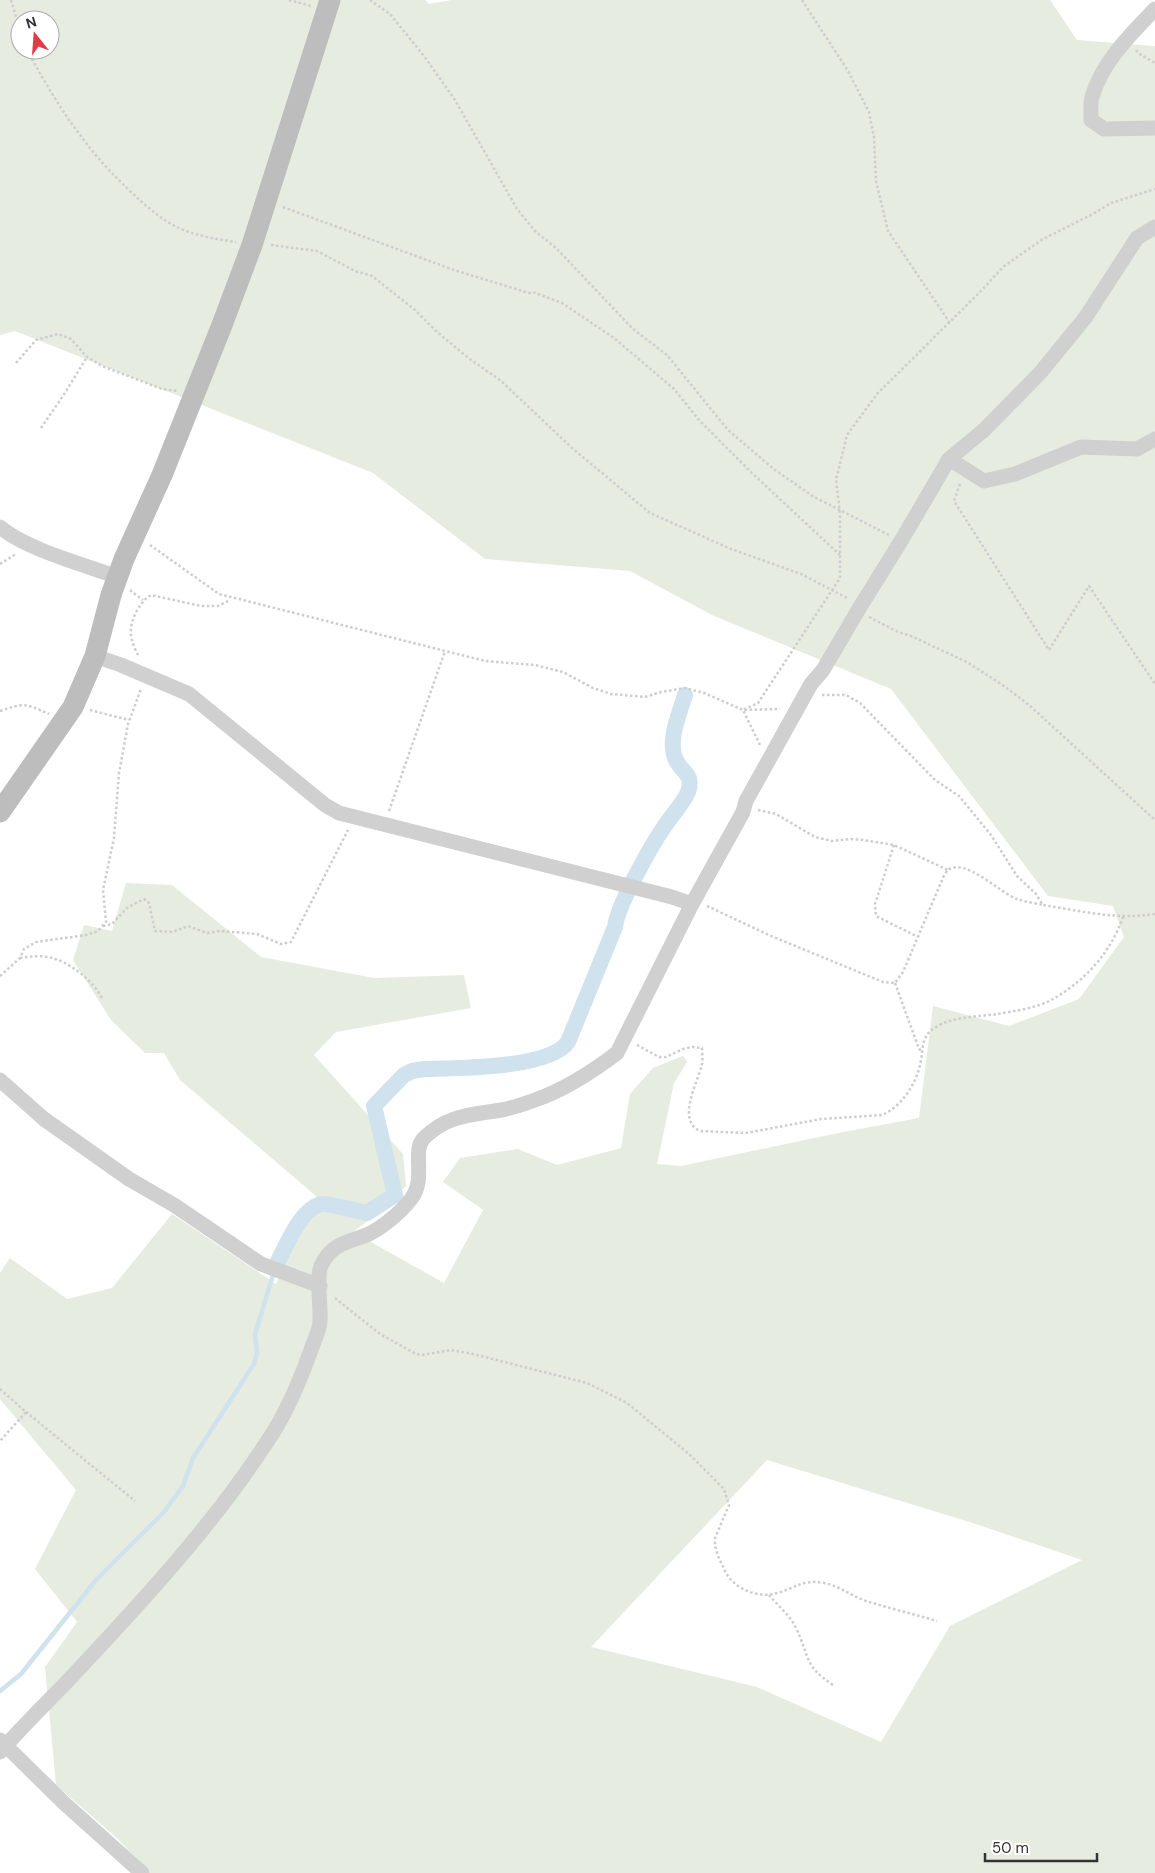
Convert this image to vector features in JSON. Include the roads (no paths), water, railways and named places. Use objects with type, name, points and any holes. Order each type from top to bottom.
[{"type":"street","points":[[0,812],[68,714],[95,656],[110,595],[135,534],[162,476],[252,244],[330,0]]},
{"type":"street","points":[[1155,9],[1126,39],[1100,76],[1092,98],[1090,120],[1104,130],[1155,128]]},
{"type":"street","points":[[142,1873],[2,1746],[77,1671],[200,1535],[276,1429],[305,1368],[320,1323],[320,1267],[331,1251],[343,1242],[370,1233],[397,1214],[411,1199],[417,1189],[420,1175],[418,1153],[421,1141],[434,1129],[449,1120],[466,1115],[504,1110],[539,1099],[597,1068],[617,1054],[693,902],[811,684],[823,670],[948,459],[984,430],[1040,373],[1085,318],[1137,238],[1155,227]]},
{"type":"street","points":[[948,459],[984,481],[1015,474],[1080,447],[1137,449],[1155,439]]},
{"type":"street","points":[[0,527],[37,548],[118,578]]},
{"type":"street","points":[[95,656],[188,694],[325,805],[339,813],[693,902]]},
{"type":"street","points":[[0,1080],[44,1119],[129,1179],[174,1205],[261,1264],[320,1286]]},
{"type":"waterway","points":[[276,1265],[294,1230],[313,1207],[325,1204],[367,1213],[395,1195],[374,1106],[404,1075],[412,1071],[424,1069],[479,1067],[523,1062],[558,1051],[568,1042],[628,891],[658,836],[688,792],[689,778],[679,766],[673,746],[677,720],[685,695]]},
{"type":"waterway","points":[[0,1691],[21,1674],[96,1580],[164,1512],[183,1486],[193,1458],[254,1364],[257,1353],[255,1334],[273,1275]]}]
